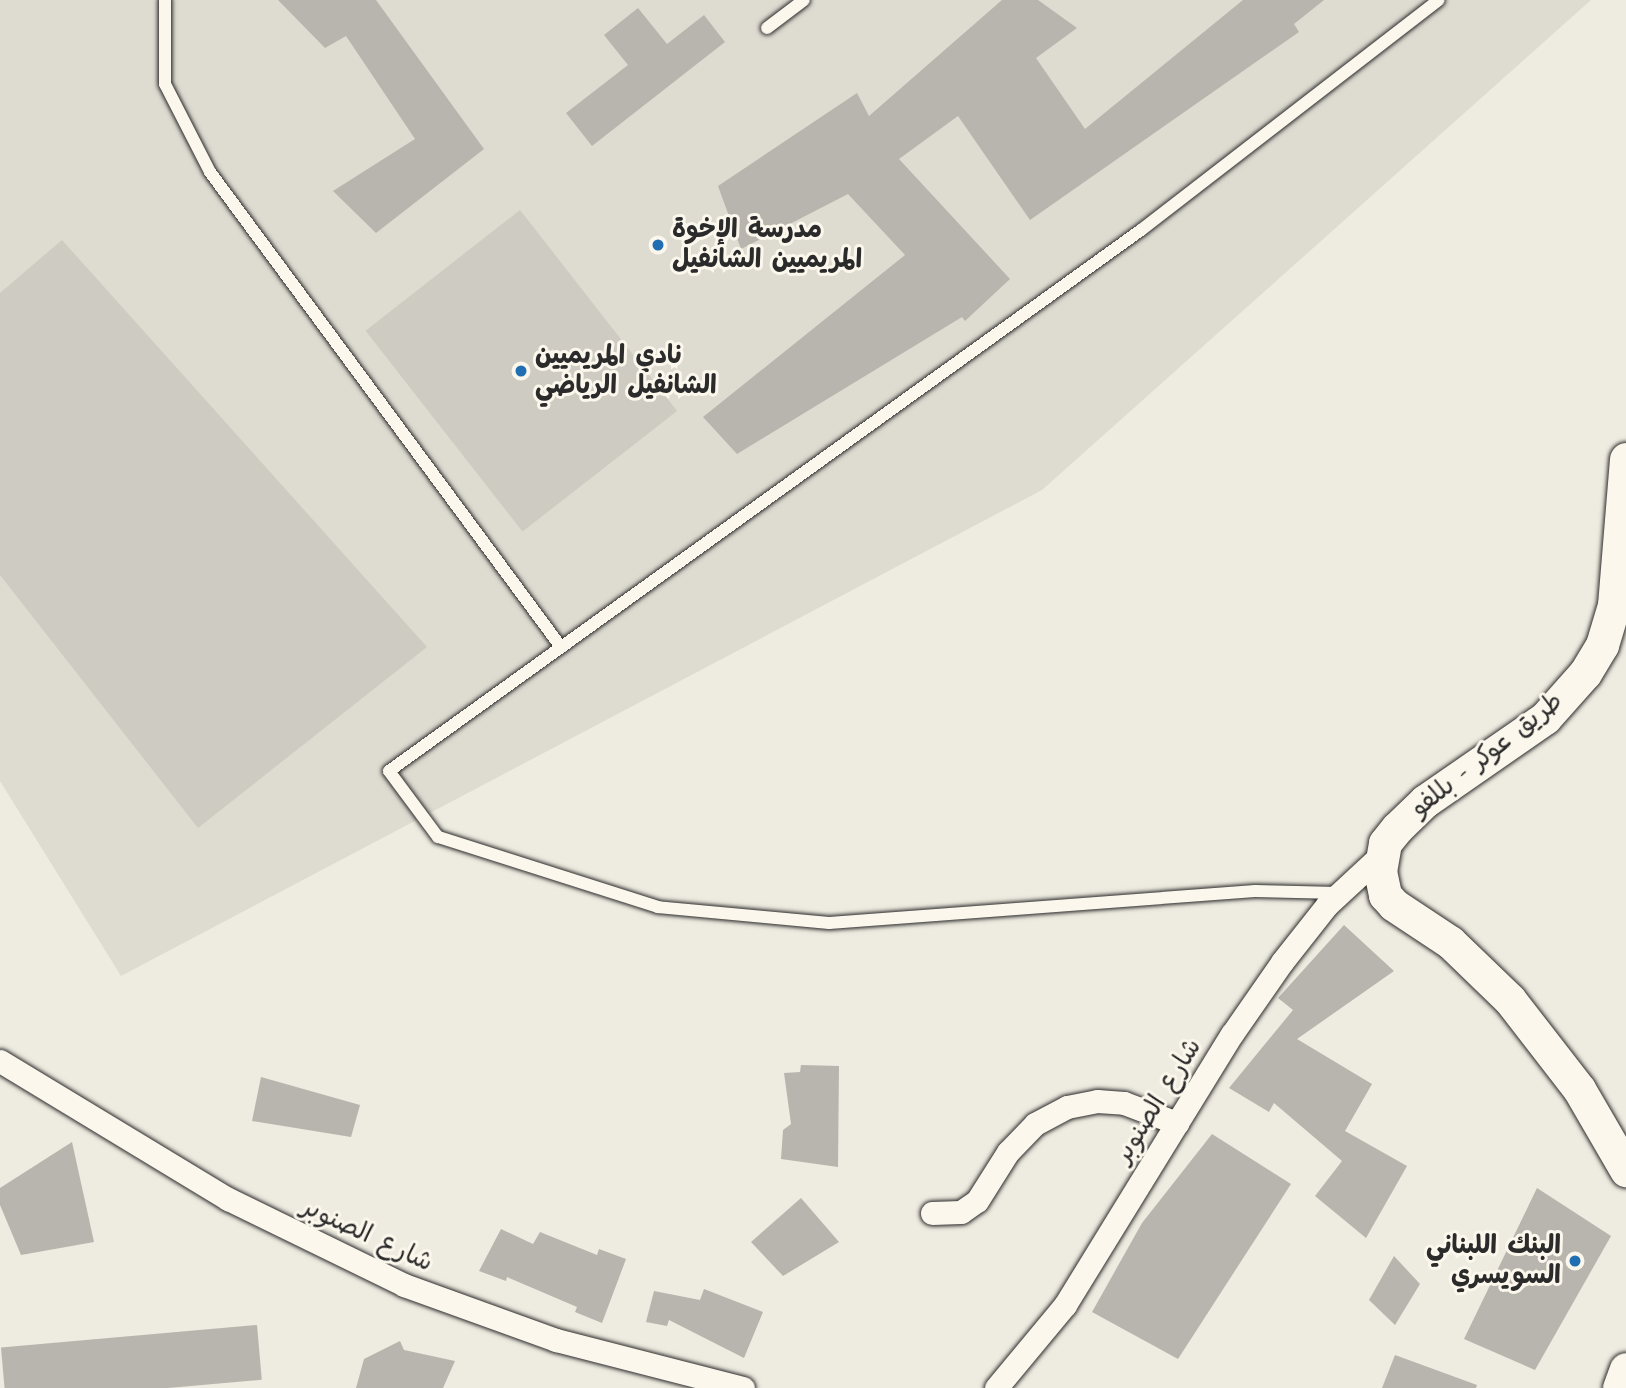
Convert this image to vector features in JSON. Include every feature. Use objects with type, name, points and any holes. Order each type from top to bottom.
[{"type":"street","name":"طريق عوكر - بللفو","points":[[1382,854],[1397,828],[1424,802],[1545,718],[1585,673],[1602,645],[1614,605],[1626,459]]},
{"type":"street","name":"شارع الصنوبر","points":[[996,1388],[1065,1305],[1177,1123],[1282,962],[1339,893],[1382,854]]},
{"type":"street","points":[[1382,854],[1385,895],[1450,942],[1510,1000],[1579,1089],[1626,1170]]},
{"type":"street","name":"شارع الصنوبر","points":[[0,1061],[228,1199],[404,1285],[556,1340],[743,1388]]},
{"type":"street","points":[[932,1213],[961,1212],[976,1201],[1008,1153],[1035,1124],[1067,1107],[1097,1101],[1124,1103],[1177,1123]]},
{"type":"street","points":[[1619,1388],[1626,1369]]},
{"type":"lane","points":[[164,0],[165,84],[210,172],[561,647]]},
{"type":"lane","points":[[767,28],[804,0]]},
{"type":"lane","points":[[1339,893],[1255,891],[829,923],[658,907],[438,837],[388,771],[1141,230],[1439,0]]},
{"type":"shaded area","name":"مدرسة الإخوة المريميين الشانفيل","points":[[0,0],[1591,0],[1042,490],[121,976],[0,781]]},
{"type":"shaded area","name":"نادي المريميين الشانفيل الرياضي","points":[[520,210],[677,411],[523,532],[366,331]]},
{"type":"shaded area","points":[[62,240],[427,647],[198,828],[0,575],[0,293]]},
{"type":"building","points":[[278,0],[376,0],[484,149],[376,233],[333,191],[415,139],[346,36],[325,48]]},
{"type":"building","points":[[1002,0],[1038,0],[1077,28],[1036,58],[1085,129],[1243,0],[1324,0],[1294,24],[1299,32],[1030,220],[958,116],[899,159],[1010,279],[965,321],[962,317],[737,454],[703,417],[905,255],[848,194],[741,249],[718,186],[857,93],[869,116]]},
{"type":"building","points":[[638,8],[667,44],[704,15],[725,42],[592,146],[566,113],[628,65],[604,35]]},
{"type":"building","points":[[1344,925],[1394,971],[1297,1039],[1372,1084],[1345,1131],[1407,1166],[1366,1238],[1315,1196],[1342,1161],[1274,1103],[1269,1112],[1229,1088],[1293,1010],[1278,998]]},
{"type":"building","points":[[801,1065],[839,1066],[838,1167],[781,1159],[783,1130],[791,1124],[784,1073],[800,1072]]},
{"type":"building","points":[[261,1077],[360,1105],[351,1137],[252,1121]]},
{"type":"building","points":[[1212,1134],[1291,1184],[1178,1359],[1092,1312],[1142,1223]]},
{"type":"building","points":[[72,1142],[94,1242],[21,1255],[0,1205],[0,1188]]},
{"type":"building","points":[[1537,1188],[1611,1236],[1535,1370],[1464,1339]]},
{"type":"building","points":[[801,1198],[839,1242],[783,1276],[751,1242]]},
{"type":"building","points":[[501,1229],[533,1244],[540,1232],[597,1255],[599,1249],[626,1259],[602,1323],[575,1312],[577,1307],[507,1277],[506,1281],[479,1271]]},
{"type":"building","points":[[1394,1256],[1420,1284],[1395,1325],[1369,1300]]},
{"type":"building","points":[[704,1289],[763,1312],[744,1358],[669,1320],[667,1326],[646,1322],[654,1291],[700,1300]]},
{"type":"building","points":[[257,1325],[262,1380],[168,1388],[5,1388],[1,1347]]},
{"type":"building","points":[[400,1341],[404,1350],[455,1361],[443,1388],[356,1388],[364,1359]]},
{"type":"building","points":[[1395,1355],[1477,1385],[1476,1388],[1382,1388]]},
{"type":"place","name":"مدرسة الإخوة المريميين الشانفيل","points":[[658,245]]},
{"type":"place","name":"نادي المريميين الشانفيل الرياضي","points":[[521,371]]},
{"type":"place","name":"البنك اللبناني السويسري","points":[[1575,1261]]}]
